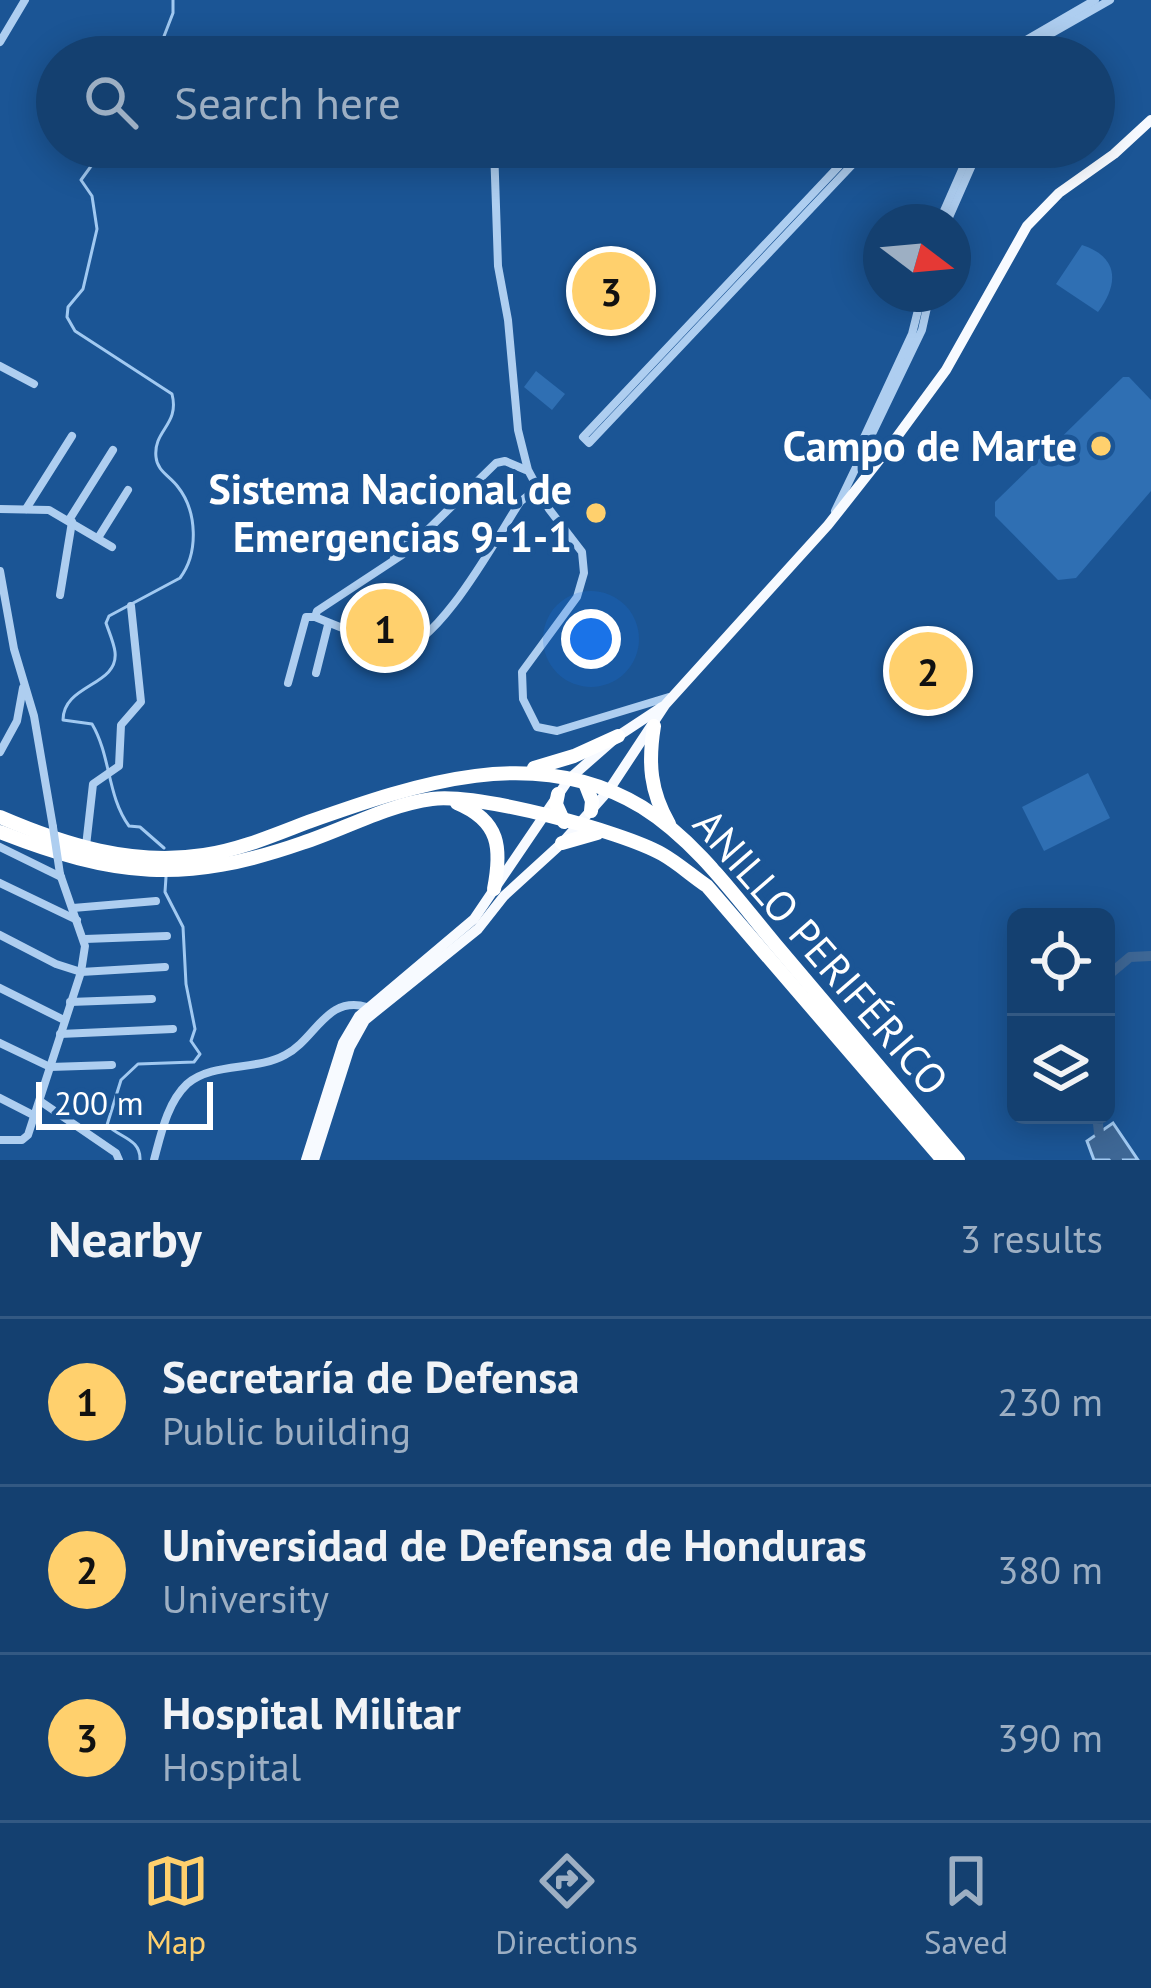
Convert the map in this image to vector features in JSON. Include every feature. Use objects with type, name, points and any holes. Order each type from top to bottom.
[{"type":"highway","points":[[654,726],[652,787],[672,828]]},
{"type":"highway","points":[[525,771],[618,736]]},
{"type":"highway","name":"ANILLO PERIFÉRICO","points":[[0,817],[86,849],[154,859],[203,856],[474,774],[525,771],[609,790],[672,828],[958,1160]]},
{"type":"highway","points":[[577,781],[590,791],[591,811]]},
{"type":"highway","points":[[558,794],[556,804],[571,824]]},
{"type":"highway","points":[[447,799],[469,808],[495,836],[500,860],[494,889]]},
{"type":"highway","name":"ANILLO PERIFÉRICO","points":[[0,832],[56,853],[155,873],[206,870],[302,843],[386,810],[447,799],[489,801],[608,834],[662,854],[707,886],[943,1160]]},
{"type":"highway","points":[[562,843],[582,835],[608,834]]},
{"type":"main road","points":[[1115,153],[1151,121]]},
{"type":"main road","points":[[310,1160],[350,1048],[365,1020],[478,929],[532,868],[562,843],[571,824],[591,811],[609,790],[670,700],[828,525],[946,370],[1027,226],[1059,193],[1094,168]]},
{"type":"main road","points":[[856,465],[868,472]]},
{"type":"main road","points":[[310,1160],[343,1043],[367,1007],[470,924],[558,794],[577,781],[618,736],[670,700]]},
{"type":"main road","points":[[512,860],[530,854],[532,868]]},
{"type":"street","points":[[0,42],[26,0]]},
{"type":"street","points":[[1040,36],[1095,0]]},
{"type":"street","points":[[1044,36],[1110,0]]},
{"type":"street","points":[[495,168],[497,266],[508,320],[518,430],[528,470],[582,552],[584,573],[577,597],[522,672],[523,699],[537,727],[557,731],[670,700]]},
{"type":"street","points":[[838,168],[586,440],[848,168]]},
{"type":"street","points":[[951,204],[967,168]]},
{"type":"street","points":[[828,525],[920,312]]},
{"type":"street","points":[[0,366],[34,384]]},
{"type":"street","points":[[26,509],[72,436]]},
{"type":"street","points":[[60,595],[70,521],[112,450]]},
{"type":"street","points":[[316,616],[392,558],[493,459],[512,458],[528,470]]},
{"type":"street","points":[[288,683],[306,617],[316,616],[328,625],[397,650],[420,642],[457,597],[520,502],[537,488]]},
{"type":"street","points":[[98,538],[128,490]]},
{"type":"street","points":[[0,509],[49,510],[112,547]]},
{"type":"street","points":[[0,572],[9,626],[34,716],[60,875],[85,939],[81,972],[28,1135],[22,1140],[0,1140]]},
{"type":"street","points":[[86,849],[93,784],[116,770],[122,756],[122,725],[141,702],[131,606]]},
{"type":"street","points":[[316,673],[328,625]]},
{"type":"street","points":[[0,752],[17,721],[24,680]]},
{"type":"street","points":[[17,721],[34,716]]},
{"type":"street","points":[[0,847],[60,875]]},
{"type":"street","points":[[0,883],[79,920]]},
{"type":"street","points":[[73,908],[156,901]]},
{"type":"street","points":[[0,935],[81,972],[166,967]]},
{"type":"street","points":[[85,939],[167,936]]},
{"type":"street","points":[[0,988],[64,1020]]},
{"type":"street","points":[[70,1002],[152,999]]},
{"type":"street","points":[[154,1160],[169,1109],[188,1083],[272,1062],[299,1047],[330,1011],[348,1004],[367,1007]]},
{"type":"street","points":[[60,1034],[173,1029]]},
{"type":"street","points":[[0,1043],[50,1067],[112,1065]]},
{"type":"street","points":[[0,1098],[35,1117]]},
{"type":"street","points":[[40,1101],[116,1153],[119,1160]]},
{"type":"shaded area","points":[[1082,245],[1103,257],[1112,272],[1110,291],[1098,312],[1056,284]]},
{"type":"shaded area","points":[[536,371],[565,394],[552,410],[524,387]]},
{"type":"shaded area","name":"Campo de Marte","points":[[1123,377],[1129,377],[1151,400],[1151,491],[1076,578],[1058,580],[995,516],[995,502]]},
{"type":"shaded area","points":[[1088,773],[1110,818],[1044,851],[1022,807]]},
{"type":"shaded area","points":[[1114,1124],[1138,1160],[1094,1160],[1087,1141]]},
{"type":"waterway","points":[[164,36],[173,0]]},
{"type":"waterway","points":[[90,168],[81,180],[92,196],[97,229],[83,289],[68,307],[67,317],[75,331],[172,394],[172,413],[158,440],[156,457],[189,508],[193,545],[180,578],[109,616],[106,623],[114,663],[72,699],[63,720],[92,724],[122,814],[129,826],[140,827],[164,848]]},
{"type":"waterway","points":[[140,1160],[133,1143],[107,1125],[121,1080],[138,1064],[194,1062],[200,1054],[191,1041],[195,1029],[186,984],[183,927],[165,892],[166,877]]},
{"type":"waterway","points":[[1115,970],[1130,957],[1151,956]]},
{"type":"waterway","points":[[1098,1124],[1117,1160]]},
{"type":"place","name":"Hospital Militar","points":[[611,291]]},
{"type":"place","name":"Campo de Marte","points":[[1101,446]]},
{"type":"place","name":"Sistema Nacional de Emergencias 9-1-1","points":[[596,513]]},
{"type":"place","name":"Secretaría de Defensa","points":[[385,628]]},
{"type":"place","name":"Universidad de Defensa de Honduras","points":[[928,671]]}]
